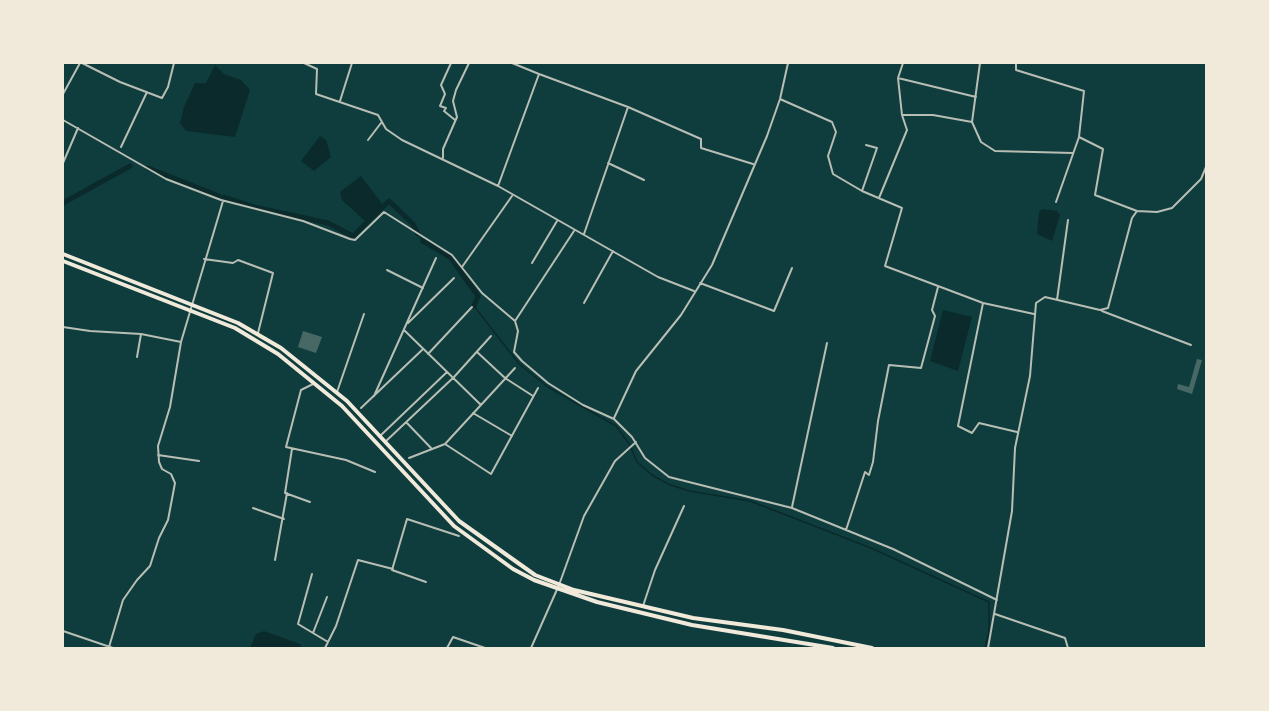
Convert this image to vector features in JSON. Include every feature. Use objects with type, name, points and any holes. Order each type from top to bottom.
[{"type":"main road","points":[[63,254],[258,333],[311,369],[337,392],[459,521],[517,564],[558,588],[693,618],[783,630],[872,648]]},
{"type":"main road","points":[[63,261],[192,310],[249,336],[315,383],[342,406],[454,526],[513,569],[558,588],[692,625],[832,648]]},
{"type":"street","points":[[63,94],[81,63],[162,98],[168,87],[174,63]]},
{"type":"street","points":[[304,63],[316,66]]},
{"type":"street","points":[[319,63],[316,66],[316,94],[378,115],[381,123],[402,140],[498,186],[658,277],[694,291]]},
{"type":"street","points":[[340,101],[351,63]]},
{"type":"street","points":[[450,63],[441,85],[445,94],[440,106],[446,108],[444,111],[455,120]]},
{"type":"street","points":[[443,159],[443,149],[455,120],[453,101],[469,63]]},
{"type":"street","points":[[512,63],[628,107],[701,139],[701,148],[753,164]]},
{"type":"street","points":[[614,419],[636,371],[681,315],[694,291],[712,266],[753,164],[767,136],[780,99],[788,63]]},
{"type":"street","points":[[879,198],[907,130],[902,115],[898,78],[903,63]]},
{"type":"street","points":[[980,63],[972,122],[981,141],[995,151],[1074,153]]},
{"type":"street","points":[[1016,63],[1016,70],[1084,91],[1079,138],[1056,202]]},
{"type":"street","points":[[498,186],[539,74]]},
{"type":"street","points":[[898,78],[976,97]]},
{"type":"street","points":[[121,147],[147,92]]},
{"type":"street","points":[[780,99],[832,122],[836,132],[828,156],[833,174],[862,191],[902,208],[885,266],[983,303],[1034,314]]},
{"type":"street","points":[[583,235],[628,107]]},
{"type":"street","points":[[902,115],[933,115],[972,122]]},
{"type":"street","points":[[63,120],[166,179],[223,201],[303,221],[355,240],[384,212],[452,255],[482,293],[515,321],[518,331],[514,352],[522,361],[548,383],[583,405],[614,419],[645,458],[669,477],[792,508],[893,549],[997,600]]},
{"type":"street","points":[[368,140],[381,123]]},
{"type":"street","points":[[63,164],[78,128]]},
{"type":"street","points":[[1079,138],[1103,149],[1095,195],[1137,211],[1157,212],[1172,208],[1201,179],[1206,167]]},
{"type":"street","points":[[862,191],[877,148],[866,145]]},
{"type":"street","points":[[608,164],[644,180]]},
{"type":"street","points":[[462,267],[512,196]]},
{"type":"street","points":[[63,632],[111,647],[123,600],[150,566],[159,538],[168,520],[175,483],[171,474],[162,469],[158,454],[181,342],[223,201]]},
{"type":"street","points":[[1100,310],[1108,308],[1132,218],[1137,211]]},
{"type":"street","points":[[532,263],[557,220]]},
{"type":"street","points":[[1057,300],[1068,220]]},
{"type":"street","points":[[515,321],[574,230]]},
{"type":"street","points":[[584,303],[613,251]]},
{"type":"street","points":[[374,396],[436,258]]},
{"type":"street","points":[[204,259],[233,263],[238,260],[273,273],[258,333]]},
{"type":"street","points":[[700,283],[774,311],[792,268]]},
{"type":"street","points":[[387,270],[423,288]]},
{"type":"street","points":[[406,325],[454,278]]},
{"type":"street","points":[[846,530],[865,472],[869,474],[873,462],[889,365],[921,368],[936,316],[932,310],[938,287]]},
{"type":"street","points":[[988,648],[1012,512],[1017,432],[1030,376],[1036,303],[1045,297],[1100,310],[1191,345]]},
{"type":"street","points":[[983,303],[958,426],[972,433],[979,423],[1017,432]]},
{"type":"street","points":[[428,354],[472,307]]},
{"type":"street","points":[[337,392],[364,314]]},
{"type":"street","points":[[63,327],[141,334],[181,342]]},
{"type":"street","points":[[404,330],[481,405]]},
{"type":"street","points":[[137,357],[141,334]]},
{"type":"street","points":[[385,442],[453,378],[491,336]]},
{"type":"street","points":[[792,508],[827,343]]},
{"type":"street","points":[[361,408],[423,349]]},
{"type":"street","points":[[477,352],[506,378],[533,396]]},
{"type":"street","points":[[409,458],[445,444],[515,368]]},
{"type":"street","points":[[380,436],[447,372]]},
{"type":"street","points":[[315,383],[301,390],[286,447],[346,460],[375,472]]},
{"type":"street","points":[[445,444],[491,474],[538,388]]},
{"type":"street","points":[[473,413],[512,436]]},
{"type":"street","points":[[406,422],[432,449]]},
{"type":"street","points":[[531,648],[558,588],[584,516],[610,469],[634,442]]},
{"type":"street","points":[[275,560],[284,519],[286,480],[292,448]]},
{"type":"street","points":[[158,454],[199,461]]},
{"type":"street","points":[[287,494],[310,502]]},
{"type":"street","points":[[643,606],[655,570],[684,506]]},
{"type":"street","points":[[253,508],[284,519]]},
{"type":"street","points":[[393,569],[407,519],[459,536]]},
{"type":"street","points":[[325,648],[336,626],[358,560],[393,569],[426,582]]},
{"type":"street","points":[[312,574],[298,624],[328,642]]},
{"type":"street","points":[[313,633],[327,597]]},
{"type":"street","points":[[994,614],[1065,638],[1068,648]]},
{"type":"street","points":[[447,648],[453,637],[485,648]]},
{"type":"water","points":[[215,65],[224,74],[241,80],[250,90],[235,137],[186,131],[180,123],[184,107],[195,83],[206,83]]},
{"type":"water","points":[[320,136],[326,140],[331,157],[314,171],[301,161]]},
{"type":"water","points":[[361,176],[383,205],[378,213],[365,221],[342,200],[340,192]]},
{"type":"water","points":[[1042,209],[1057,211],[1060,215],[1052,241],[1037,234],[1039,212]]},
{"type":"water","points":[[943,310],[972,317],[958,371],[930,361]]},
{"type":"water","points":[[264,631],[300,644],[302,648],[250,648],[256,634]]},
{"type":"building","points":[[303,331],[322,337],[316,353],[298,347]]},
{"type":"building","points":[[1197,359],[1202,360],[1192,394],[1177,389],[1178,384],[1189,387]]},
{"type":"waterway","points":[[63,203],[130,166]]},
{"type":"waterway","points":[[148,168],[219,196]]},
{"type":"waterway","points":[[224,197],[254,207],[328,223],[353,236],[389,201],[413,224],[418,234]]},
{"type":"waterway","points":[[420,237],[423,241]]},
{"type":"waterway","points":[[423,241],[450,257],[478,296],[474,306]]},
{"type":"waterway","points":[[474,306],[519,364],[548,387],[616,426],[630,445],[637,462],[652,475],[668,484],[689,491],[750,501],[871,548],[989,602],[989,631],[985,648]]}]
